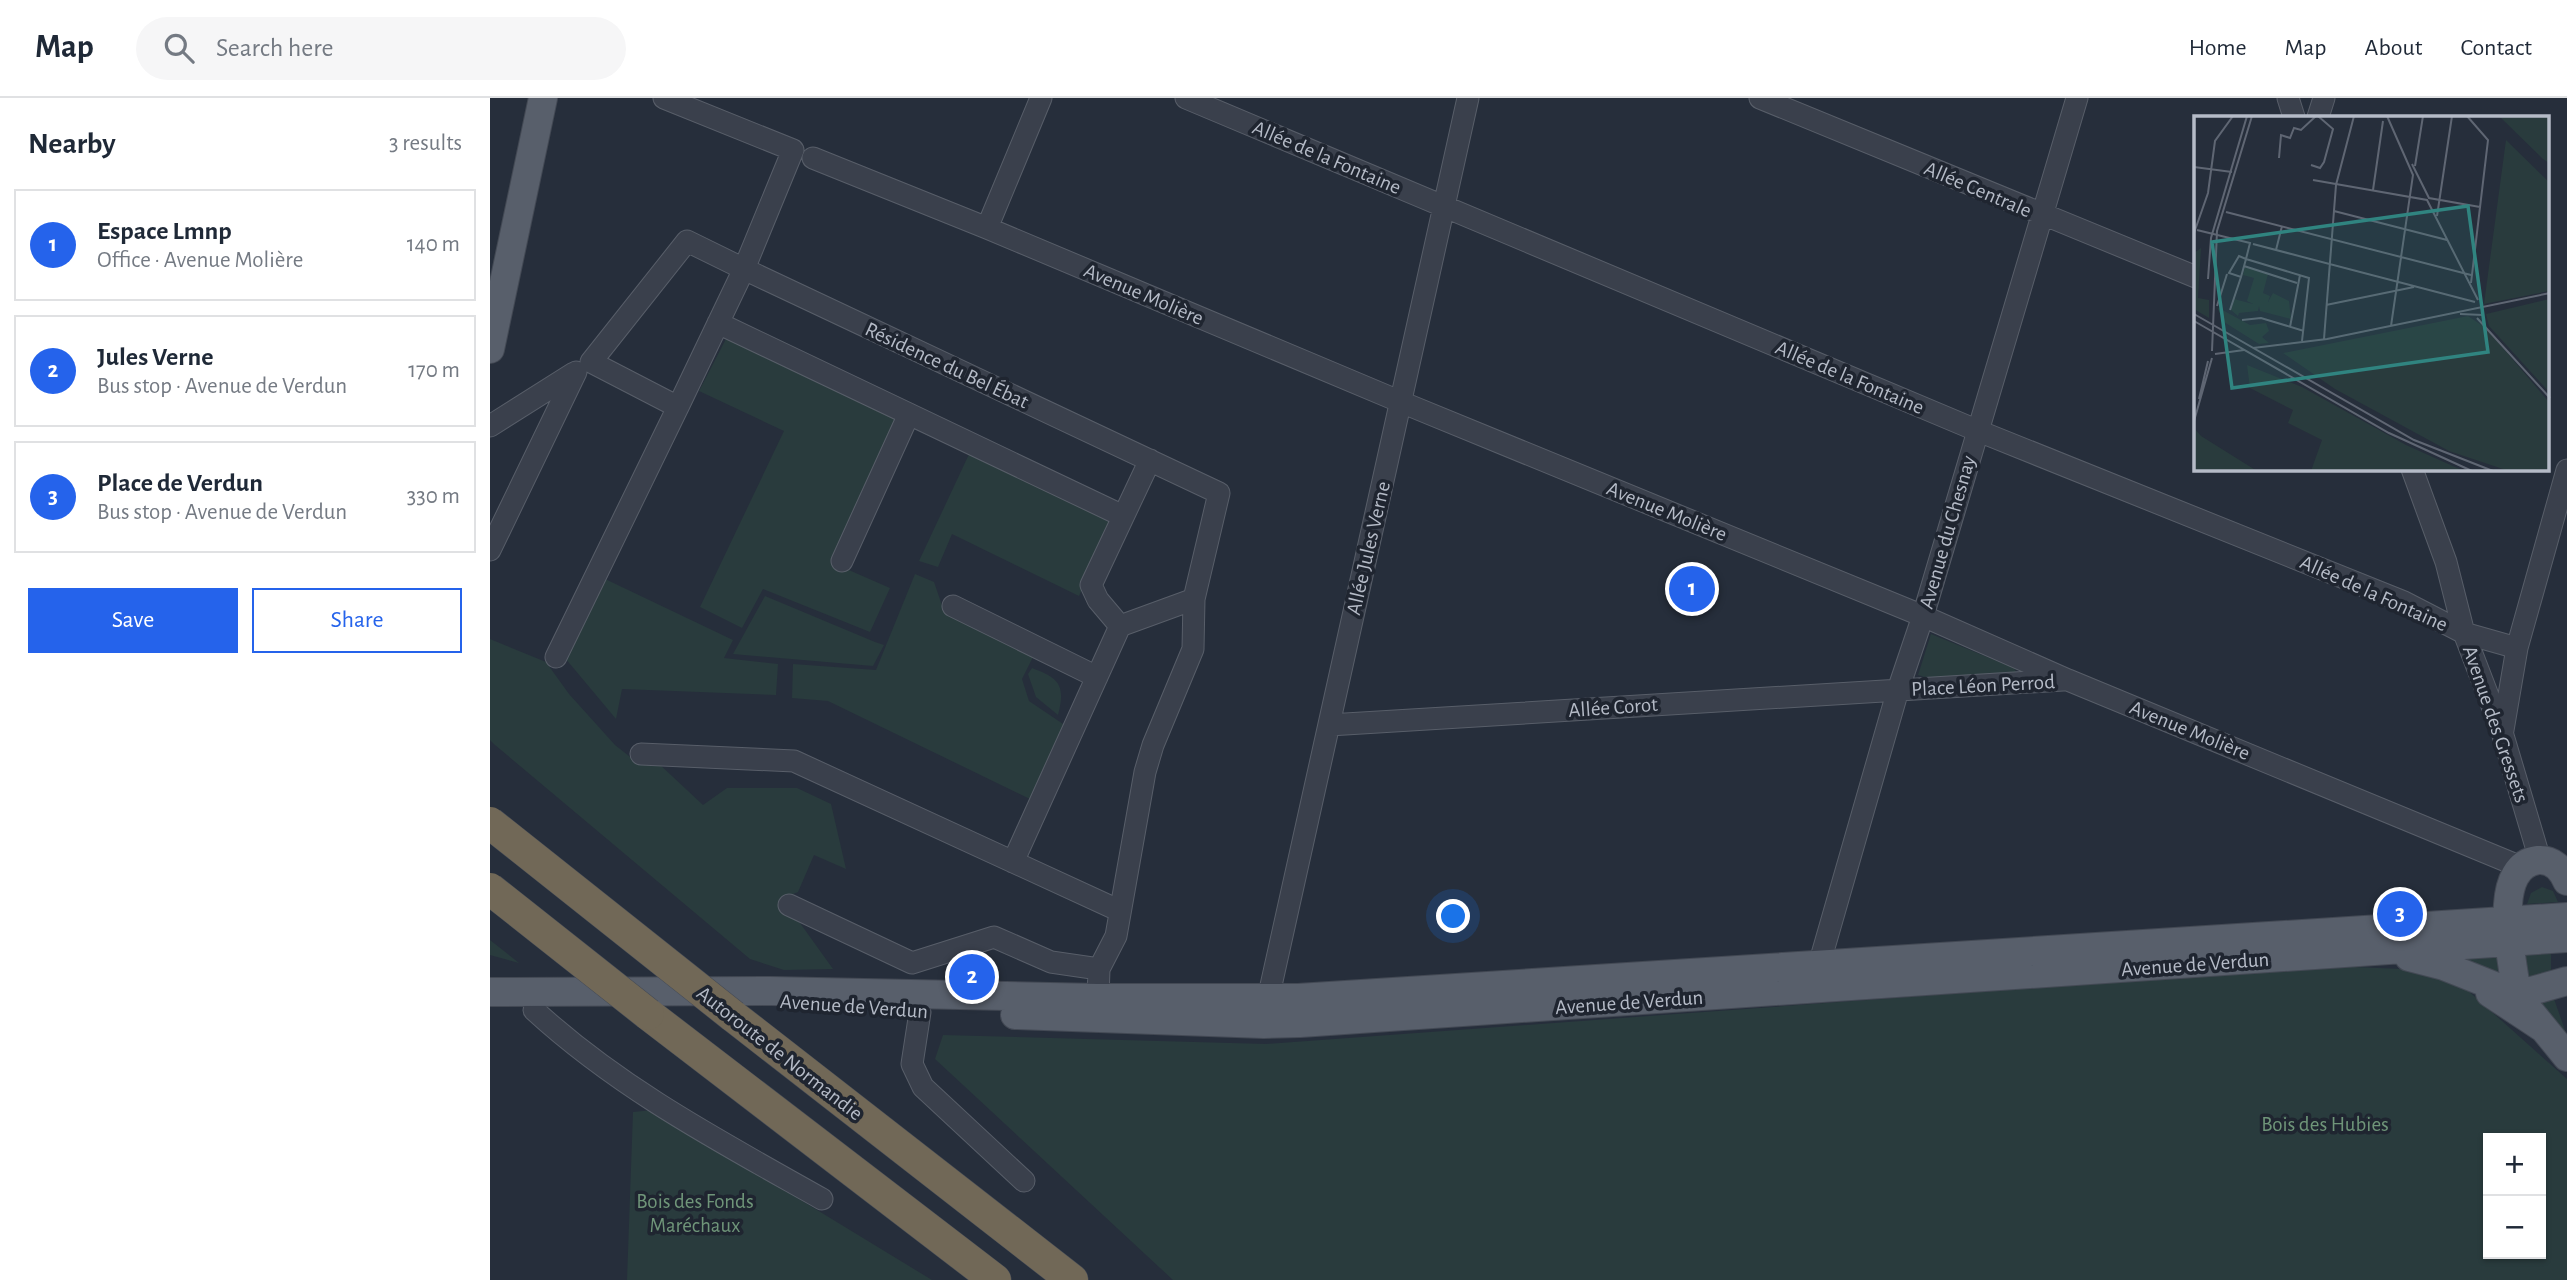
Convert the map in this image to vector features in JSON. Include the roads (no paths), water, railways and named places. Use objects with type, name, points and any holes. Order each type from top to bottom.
[{"type":"highway","name":"Autoroute de Normandie","points":[[490,823],[1072,1280]]},
{"type":"highway","points":[[490,889],[641,1003],[995,1280]]},
{"type":"main road","points":[[490,254],[523,98]]},
{"type":"main road","points":[[490,349],[543,98]]},
{"type":"main road","points":[[2517,995],[2509,931],[2511,880],[2530,863],[2550,862],[2558,867],[2567,881]]},
{"type":"main road","name":"Avenue de Verdun","points":[[691,991],[920,1012],[1264,1024],[1313,1023],[2385,951],[2509,931],[2567,917]]},
{"type":"main road","name":"Avenue de Verdun","points":[[491,979],[641,1003],[691,991],[1268,999],[1819,965],[2509,931],[2567,938]]},
{"type":"main road","points":[[2385,951],[2461,973],[2517,995],[2567,1057]]},
{"type":"main road","points":[[2461,973],[2543,1028]]},
{"type":"main road","points":[[2517,995],[2567,981]]},
{"type":"main road","points":[[490,1011],[641,1003]]},
{"type":"street","name":"Avenue Molière","points":[[664,98],[988,228],[1401,402],[1923,616],[2068,680],[2530,863]]},
{"type":"street","points":[[988,228],[1041,98]]},
{"type":"street","name":"Allée de la Fontaine","points":[[1186,98],[1976,430],[2404,602],[2464,633],[2517,648]]},
{"type":"street","name":"Allée Jules Verne","points":[[1268,999],[1468,98]]},
{"type":"street","name":"Allée Centrale","points":[[1760,98],[2194,276]]},
{"type":"street","name":"Avenue du Chesnay","points":[[1819,965],[1898,690],[1923,616],[1976,430],[2077,98]]},
{"type":"street","points":[[2288,98],[2294,116]]},
{"type":"street","points":[[2318,116],[2323,98]]},
{"type":"street","points":[[556,657],[744,269],[803,154]]},
{"type":"street","name":"Résidence du Bel Ébat","points":[[490,550],[583,367],[687,241],[1219,493],[1194,599],[1194,649],[1153,745],[1116,936],[1099,969],[1098,998]]},
{"type":"street","points":[[718,323],[1123,516]]},
{"type":"street","points":[[583,367],[678,407]]},
{"type":"street","name":"Résidence du Bel Ébat","points":[[490,426],[583,367]]},
{"type":"street","points":[[842,561],[909,414]]},
{"type":"street","points":[[1120,626],[1098,600],[1091,585],[1150,460]]},
{"type":"street","points":[[2502,732],[2517,648],[2567,470]]},
{"type":"street","name":"Avenue des Gressets","points":[[2413,471],[2446,562],[2464,633],[2502,732],[2530,863]]},
{"type":"street","points":[[1013,862],[1120,626],[1194,599]]},
{"type":"street","points":[[953,606],[1097,677]]},
{"type":"street","name":"Place Léon Perrod","points":[[1898,690],[2068,680]]},
{"type":"street","name":"Allée Corot","points":[[1329,725],[1898,690]]},
{"type":"street","points":[[641,754],[794,761],[1120,911]]},
{"type":"street","points":[[789,905],[912,963],[994,937],[1051,962],[1099,969]]},
{"type":"street","points":[[534,1010],[566,1039],[665,1110],[822,1199]]},
{"type":"street","points":[[920,1012],[912,1064],[923,1087],[1024,1181]]},
{"type":"place","name":"Espace Lmnp","points":[[1692,589]]},
{"type":"place","name":"Place de Verdun","points":[[2400,914]]},
{"type":"place","name":"Jules Verne","points":[[972,977]]},
{"type":"park label","name":"Bois des Hubies","points":[[2325,1124]]},
{"type":"park label","name":"Bois des Fonds Maréchaux","points":[[695,1213]]}]
